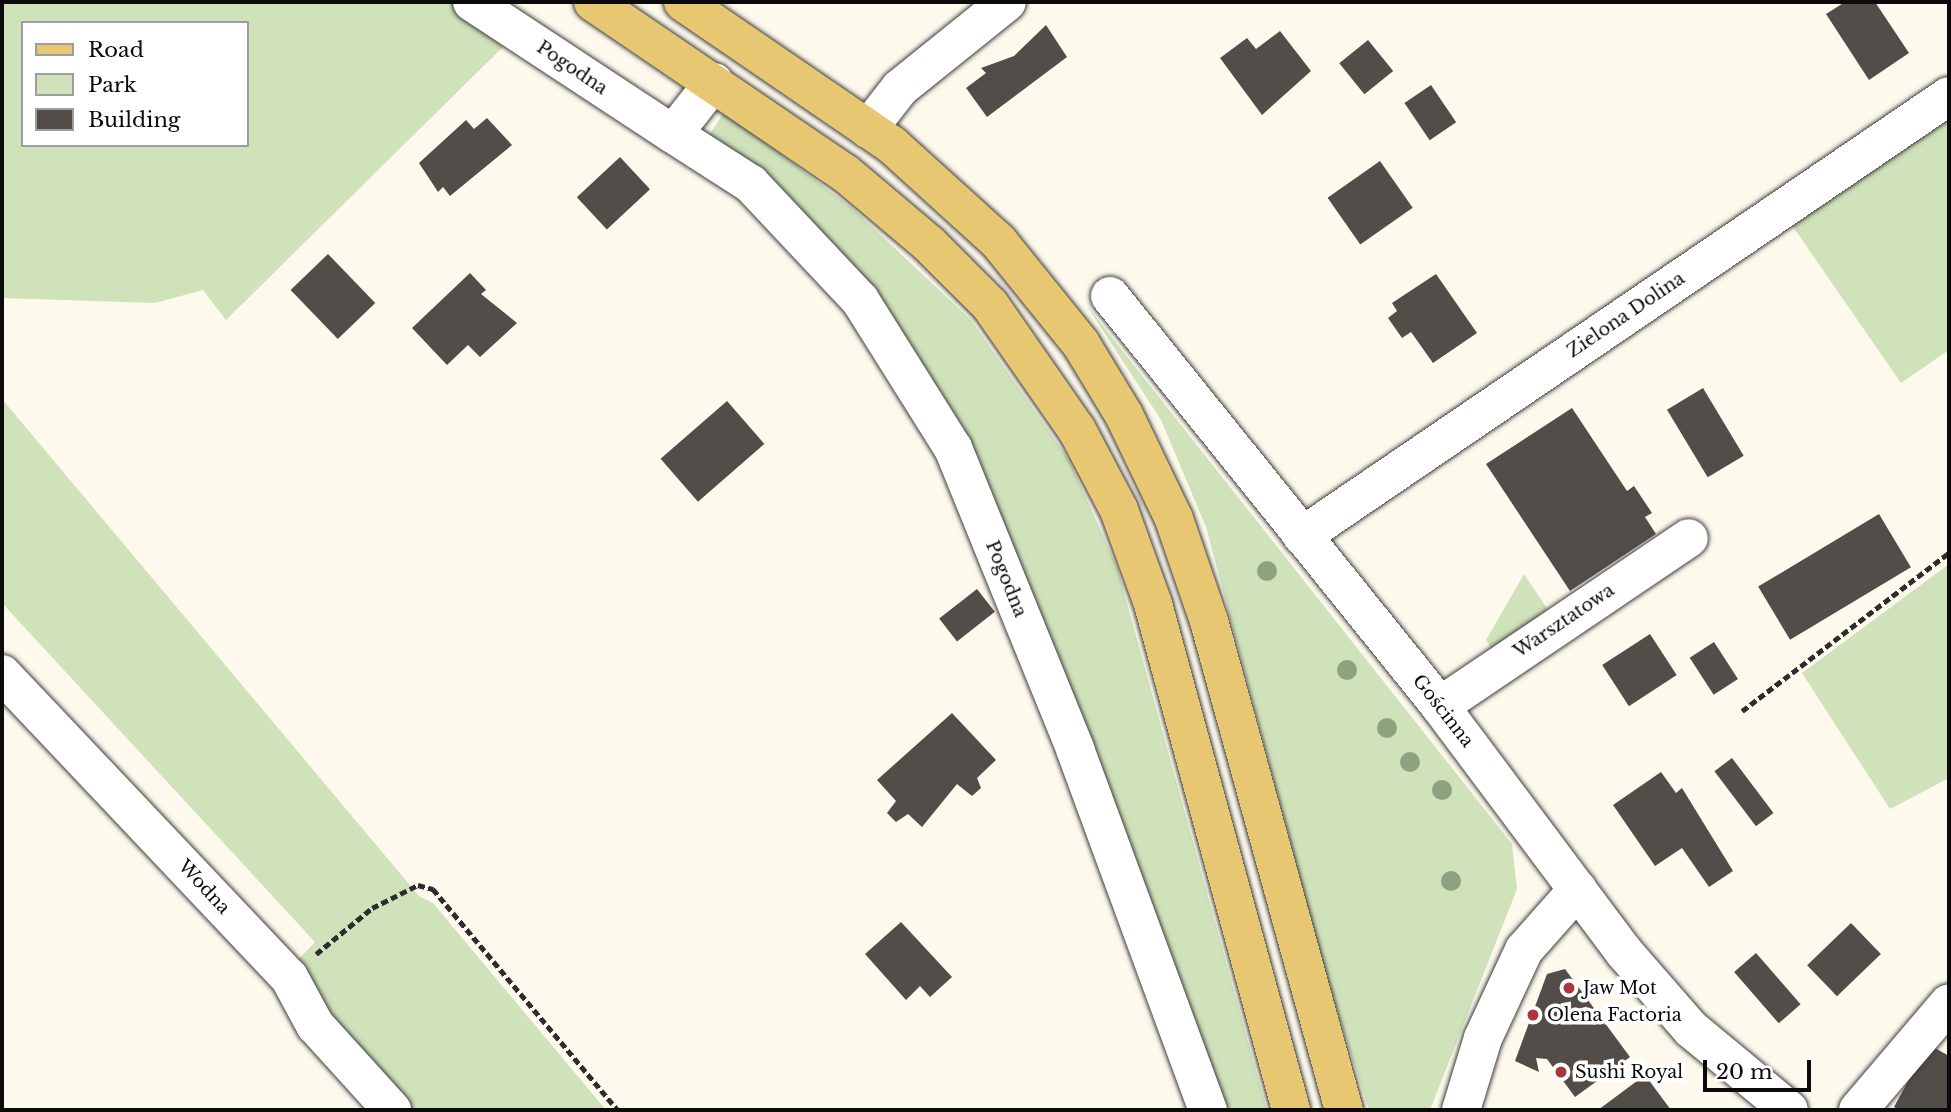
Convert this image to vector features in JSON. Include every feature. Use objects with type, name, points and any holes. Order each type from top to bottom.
[{"type":"main road","points":[[593,2],[845,173],[929,244],[990,305],[1077,430],[1119,510],[1153,604],[1291,1110]]},
{"type":"main road","points":[[683,2],[868,129],[998,241],[1081,344],[1124,415],[1174,519],[1209,621],[1344,1110]]},
{"type":"street","name":"Pogodna","points":[[472,2],[751,184],[860,300],[953,448],[1075,749],[1208,1110]]},
{"type":"street","points":[[868,129],[900,88],[1007,2]]},
{"type":"street","points":[[673,134],[714,82]]},
{"type":"street","name":"Zielona Dolina","points":[[1302,536],[1949,96]]},
{"type":"street","name":"Gościnna","points":[[1110,296],[1440,706],[1578,889],[1691,1029],[1789,1110]]},
{"type":"street","name":"Warsztatowa","points":[[1440,706],[1689,538]]},
{"type":"street","name":"Wodna","points":[[2,674],[289,977],[315,1025],[392,1110]]},
{"type":"street","points":[[1461,1110],[1483,1038],[1524,950],[1578,889]]},
{"type":"street","points":[[1858,1110],[1949,1003]]},
{"type":"path","points":[[1742,711],[1949,553]]},
{"type":"path","points":[[289,977],[372,908],[418,886],[433,889],[618,1110]]},
{"type":"green space","points":[[2,2],[458,2],[512,38],[226,320],[203,290],[155,303],[2,298]]},
{"type":"green space","points":[[1949,97],[1949,350],[1901,383],[1780,208]]},
{"type":"green space","points":[[725,111],[853,209],[971,320],[1069,460],[1117,567],[1267,1110],[1217,1110],[960,447],[704,143]]},
{"type":"green space","points":[[1087,306],[1512,844],[1517,889],[1430,1110],[1369,1110],[1328,982],[1206,527],[1161,420]]},
{"type":"green space","points":[[2,399],[419,896],[433,903],[606,1110],[402,1110],[280,979],[315,942],[2,603]]},
{"type":"green space","points":[[1949,564],[1949,778],[1890,809],[1802,673]]},
{"type":"green space","points":[[1524,574],[1550,613],[1492,650],[1486,640]]},
{"type":"building","points":[[1845,2],[1875,2],[1909,53],[1869,80],[1826,14]]},
{"type":"building","points":[[1046,25],[1067,57],[987,117],[966,88],[986,73],[981,68],[1014,56]]},
{"type":"building","points":[[1280,31],[1311,71],[1262,115],[1220,58],[1247,38],[1256,49]]},
{"type":"building","points":[[1368,40],[1393,71],[1364,94],[1339,63]]},
{"type":"building","points":[[1431,85],[1456,122],[1430,140],[1404,103]]},
{"type":"building","points":[[487,118],[512,145],[450,196],[443,187],[438,192],[419,163],[466,120],[474,129]]},
{"type":"building","points":[[620,157],[650,189],[607,229],[577,197]]},
{"type":"building","points":[[1380,161],[1413,208],[1360,244],[1328,198]]},
{"type":"building","points":[[328,254],[375,303],[338,339],[291,290]]},
{"type":"building","points":[[470,273],[486,290],[481,294],[517,323],[480,357],[468,345],[447,365],[412,328]]},
{"type":"building","points":[[1436,274],[1477,333],[1433,363],[1411,332],[1402,338],[1388,318],[1397,311],[1392,303]]},
{"type":"building","points":[[1703,388],[1744,456],[1708,477],[1667,410]]},
{"type":"building","points":[[727,401],[764,444],[698,502],[661,459]]},
{"type":"building","points":[[1572,408],[1627,491],[1634,486],[1652,513],[1645,517],[1656,534],[1570,591],[1486,464]]},
{"type":"building","points":[[1879,514],[1911,567],[1790,640],[1758,587]]},
{"type":"building","points":[[977,589],[995,612],[957,641],[939,619]]},
{"type":"building","points":[[1650,634],[1677,675],[1629,706],[1602,665]]},
{"type":"building","points":[[1714,642],[1738,679],[1714,695],[1690,658]]},
{"type":"building","points":[[952,713],[996,760],[977,778],[981,788],[972,796],[957,784],[922,827],[908,814],[896,822],[887,813],[896,801],[877,780]]},
{"type":"building","points":[[1732,758],[1774,813],[1756,826],[1714,771]]},
{"type":"building","points":[[1661,772],[1676,793],[1682,788],[1733,871],[1709,887],[1682,848],[1655,866],[1613,805]]},
{"type":"building","points":[[901,922],[952,977],[930,997],[920,986],[906,1000],[865,954]]},
{"type":"building","points":[[1851,923],[1881,954],[1837,996],[1807,965]]},
{"type":"building","points":[[1756,953],[1801,1004],[1779,1023],[1734,972]]},
{"type":"building","points":[[1565,969],[1630,1057],[1575,1097],[1547,1059],[1536,1058],[1539,1072],[1515,1061],[1547,974]]},
{"type":"building","points":[[1928,1044],[1949,1056],[1949,1110],[1899,1110],[1894,1107]]},
{"type":"building","points":[[1645,1075],[1671,1110],[1598,1110]]},
{"type":"place","name":"Jaw Mot","points":[[1569,988]]},
{"type":"place","name":"Olena Factoria","points":[[1533,1015]]},
{"type":"place","name":"Sushi Royal","points":[[1561,1072]]}]
